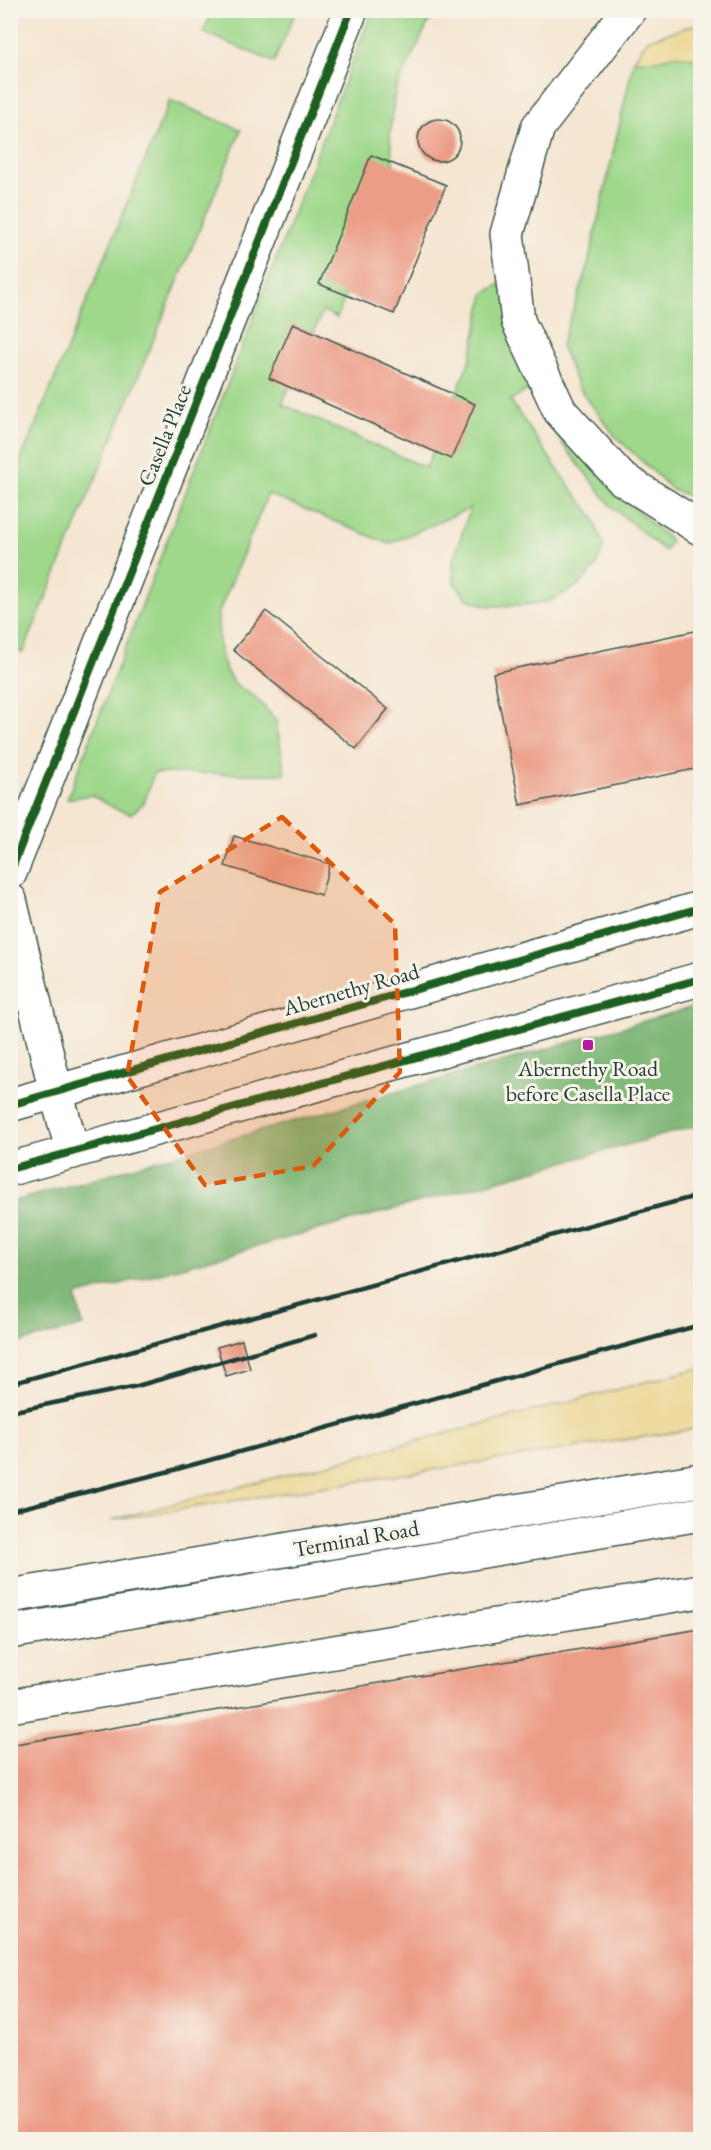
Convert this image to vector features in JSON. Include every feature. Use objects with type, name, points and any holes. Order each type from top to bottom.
[{"type":"street","name":"Casella Place","points":[[10,873],[351,10]]},
{"type":"street","points":[[629,10],[537,127],[507,234],[518,321],[560,411],[621,478],[700,528]]},
{"type":"street","points":[[10,900],[56,1092],[73,1152]]},
{"type":"street","name":"Abernethy Road","points":[[10,1105],[700,908]]},
{"type":"street","points":[[10,1169],[700,979]]},
{"type":"street","name":"Terminal Road","points":[[10,1596],[700,1480]]},
{"type":"street","points":[[10,1632],[700,1514]]},
{"type":"street","points":[[10,1706],[700,1591]]},
{"type":"highlighted area","points":[[282,817],[395,924],[400,1072],[313,1166],[205,1185],[127,1076],[160,892]]},
{"type":"green space","points":[[213,10],[296,11],[274,62],[203,32]]},
{"type":"green space","points":[[372,11],[434,11],[395,91],[390,136],[394,172],[337,318],[323,311],[282,404],[426,468],[471,357],[484,294],[500,284],[609,485],[671,541],[665,551],[611,506],[561,442],[528,390],[510,400],[592,515],[604,546],[596,566],[581,584],[550,601],[524,605],[488,606],[467,599],[454,583],[453,562],[470,508],[389,544],[268,494],[218,614],[219,645],[226,671],[235,684],[255,697],[276,720],[285,774],[154,773],[144,803],[131,814],[116,809],[91,795],[67,799]]},
{"type":"green space","points":[[676,55],[700,59],[700,500],[673,490],[615,436],[578,387],[561,345],[586,273],[634,60],[656,60]]},
{"type":"green space","points":[[170,100],[241,130],[23,653],[11,648],[11,484]]},
{"type":"green space","points":[[700,1005],[700,1125],[76,1296],[83,1326],[11,1345],[11,1202]]},
{"type":"sand","points":[[700,23],[700,59],[676,55],[656,60],[634,60],[647,40]]},
{"type":"sand","points":[[700,1368],[700,1428],[111,1520]]},
{"type":"building","points":[[439,119],[454,125],[460,140],[454,155],[439,161],[424,155],[418,140],[424,125]]},
{"type":"building","points":[[371,155],[446,185],[394,314],[319,284]]},
{"type":"building","points":[[293,323],[475,404],[451,459],[269,378]]},
{"type":"building","points":[[266,611],[388,709],[356,749],[233,650]]},
{"type":"building","points":[[700,630],[700,768],[520,805],[493,673]]},
{"type":"building","points":[[234,836],[330,864],[321,895],[225,866]]},
{"type":"building","points":[[242,1340],[250,1369],[226,1376],[217,1347]]},
{"type":"building","points":[[700,1629],[700,2140],[10,2140],[10,1745]]},
{"type":"railway","points":[[10,1384],[700,1195]]},
{"type":"railway","points":[[10,1511],[170,1471],[700,1325]]},
{"type":"railway","points":[[10,1412],[137,1386],[315,1335]]},
{"type":"cycle path","points":[[10,873],[351,10]]},
{"type":"cycle path","points":[[10,1105],[700,908]]},
{"type":"cycle path","points":[[10,1169],[700,979]]},
{"type":"place","name":"Abernethy Road before Casella Place","points":[[588,1045]]}]
